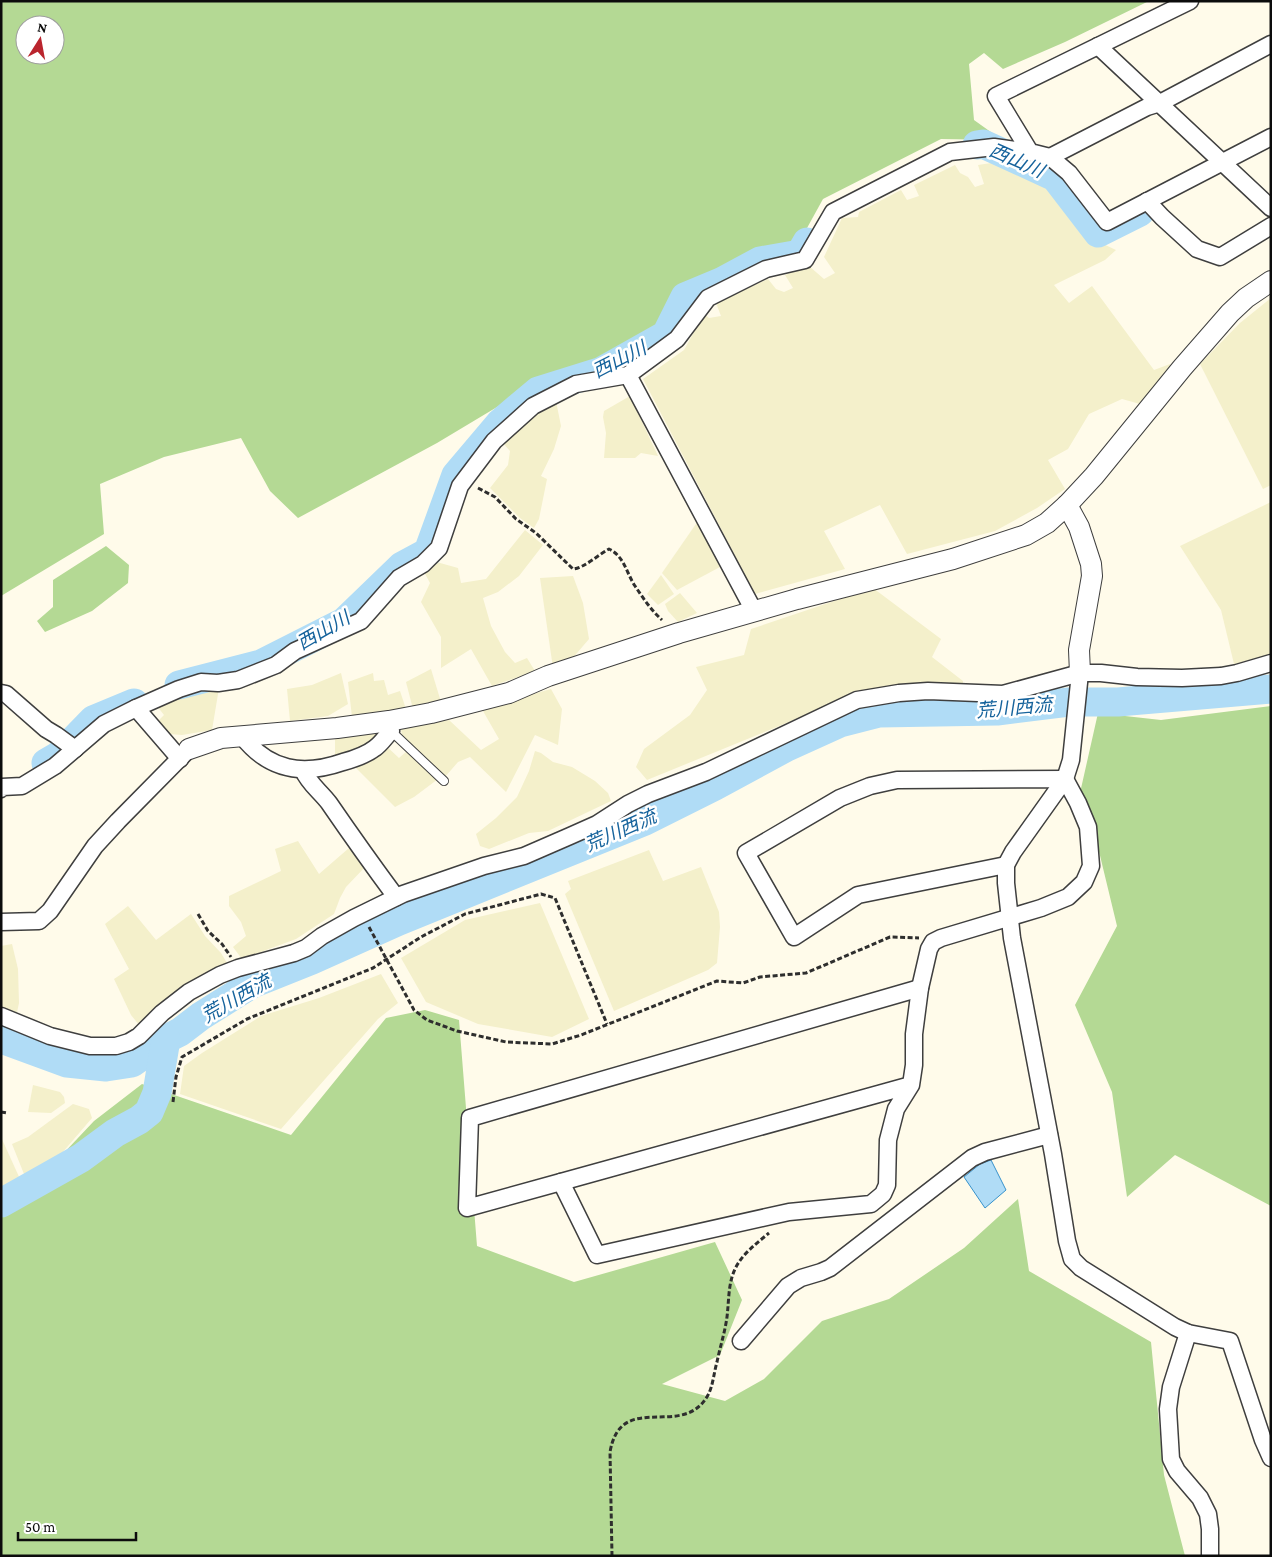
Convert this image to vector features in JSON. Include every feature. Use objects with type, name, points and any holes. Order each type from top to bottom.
[{"type":"street","points":[[1030,152],[996,96],[1190,1]]},
{"type":"street","points":[[1050,156],[1147,107],[1160,103],[1271,44]]},
{"type":"street","points":[[1098,46],[1222,162],[1267,199]]},
{"type":"street","points":[[1,789],[2,787],[22,786],[55,766],[104,724],[136,708],[200,682],[218,683],[238,680],[276,665],[295,651],[361,621],[398,578],[423,564],[439,548],[460,486],[494,441],[533,406],[576,384],[628,375],[677,339],[708,298],[766,269],[805,260],[833,212],[950,152],[994,147],[1050,156],[1069,173],[1107,222],[1271,137]]},
{"type":"street","points":[[1147,201],[1197,249],[1220,257],[1271,226]]},
{"type":"street","points":[[1,922],[39,921],[50,911],[95,846],[118,821],[185,754],[221,738],[390,726],[431,713],[509,693],[548,676],[677,634],[797,598],[953,559],[1002,544],[1033,531],[1047,523],[1067,506],[1230,313],[1246,298],[1271,281]]},
{"type":"street","points":[[628,375],[754,611]]},
{"type":"street","points":[[1067,506],[1079,527],[1091,564],[1092,576],[1079,650],[1080,676],[1071,760],[1065,779],[1013,852],[1006,866],[1009,917],[1067,1241],[1072,1260],[1081,1268],[1175,1327],[1188,1333],[1230,1340],[1263,1440],[1271,1458]]},
{"type":"street","points":[[1,1016],[50,1036],[90,1046],[116,1046],[129,1042],[139,1036],[189,992],[238,968],[306,948],[322,936],[396,897],[484,866],[524,856],[597,824],[628,804],[648,794],[706,772],[857,700],[899,692],[928,691],[1002,694],[1101,673],[1137,677],[1182,678],[1221,676],[1271,663]]},
{"type":"street","points":[[1,693],[6,694],[46,728],[75,749]]},
{"type":"street","points":[[136,708],[185,754]]},
{"type":"street","points":[[242,736],[249,745],[270,761],[292,769],[311,770],[331,766],[376,748],[390,726]]},
{"type":"street","points":[[303,770],[307,779],[328,801],[346,830],[396,897]]},
{"type":"street","points":[[1006,866],[858,895],[794,937],[746,853],[840,798],[870,786],[897,780],[1065,779]]},
{"type":"street","points":[[561,1182],[597,1255],[789,1212],[871,1204],[882,1194],[887,1184],[888,1140],[896,1109],[911,1085],[914,1065],[914,1034],[920,988],[928,949],[933,942],[941,938],[1041,908],[1068,897],[1084,882],[1091,866],[1088,827],[1065,779]]},
{"type":"street","points":[[911,1085],[467,1208],[470,1118],[920,988]]},
{"type":"street","points":[[741,1341],[788,1286],[801,1278],[830,1268],[972,1158],[985,1152],[1049,1136]]},
{"type":"street","points":[[1188,1333],[1172,1387],[1168,1409],[1171,1459],[1177,1471],[1200,1498],[1208,1514],[1210,1556]]},
{"type":"lane","points":[[390,726],[444,781]]},
{"type":"path","points":[[464,480],[495,497],[516,519],[536,533],[573,569],[580,568],[609,549],[618,553],[634,585],[652,610],[677,634]]},
{"type":"path","points":[[173,1102],[176,1077],[182,1056],[248,1019],[374,968],[421,937],[465,914],[541,894],[556,898],[607,1024]]},
{"type":"path","points":[[198,914],[208,931],[222,944],[238,968]]},
{"type":"path","points":[[365,921],[414,1010],[427,1020],[457,1031],[506,1042],[552,1044],[718,981],[743,983],[760,977],[806,973],[890,937],[926,938],[933,942]]},
{"type":"path","points":[[1,1112],[8,1113]]},
{"type":"path","points":[[612,1556],[610,1452],[613,1438],[622,1426],[634,1419],[650,1417],[671,1418],[688,1415],[701,1406],[709,1394],[727,1320],[730,1282],[735,1268],[744,1254],[772,1230]]},
{"type":"shaded area","points":[[991,163],[1022,165],[1052,178],[1097,241],[1116,250],[1105,260],[1054,285],[1069,303],[1092,286],[1154,370],[1170,364],[1171,367],[1140,404],[1122,399],[1089,414],[1068,449],[1048,460],[1065,489],[1037,508],[995,531],[907,554],[880,505],[824,531],[845,569],[755,594],[643,379],[684,350],[704,314],[709,318],[721,316],[716,303],[768,279],[776,289],[784,292],[793,288],[785,275],[809,266],[824,279],[835,273],[824,257],[842,218],[858,217],[859,212],[901,190],[907,200],[919,196],[914,185],[955,165],[960,173],[968,177],[975,187],[984,184],[978,165]]},
{"type":"shaded area","points":[[1271,298],[1271,485],[1263,489],[1200,364],[1240,323]]},
{"type":"shaded area","points":[[630,396],[658,456],[641,453],[635,458],[604,458],[606,433],[603,417],[604,411]]},
{"type":"shaded area","points":[[556,401],[561,426],[554,449],[541,476],[547,479],[539,519],[534,528],[520,518],[490,488],[508,465],[510,451],[501,441],[534,410]]},
{"type":"shaded area","points":[[1271,502],[1271,654],[1234,664],[1221,610],[1180,546]]},
{"type":"shaded area","points":[[698,521],[720,567],[677,590],[662,573]]},
{"type":"shaded area","points":[[525,530],[543,545],[519,576],[498,592],[483,598],[491,626],[505,652],[515,663],[527,658],[535,671],[492,686],[471,649],[441,668],[441,637],[421,602],[430,583],[423,570],[433,561],[458,568],[461,583],[486,579]]},
{"type":"shaded area","points":[[661,575],[674,594],[658,605],[647,594]]},
{"type":"shaded area","points":[[573,576],[583,603],[589,639],[571,660],[553,668],[540,578]]},
{"type":"shaded area","points":[[873,588],[941,639],[932,657],[963,681],[963,689],[860,693],[647,780],[636,767],[644,749],[690,715],[707,690],[696,667],[744,655],[751,629]]},
{"type":"shaded area","points":[[680,593],[697,613],[678,622],[668,611],[665,604]]},
{"type":"shaded area","points":[[431,669],[441,702],[413,709],[406,682]]},
{"type":"shaded area","points":[[341,673],[348,704],[328,716],[290,721],[287,689],[312,685]]},
{"type":"shaded area","points":[[373,673],[374,681],[384,680],[388,695],[400,691],[405,706],[404,710],[352,717],[348,682]]},
{"type":"shaded area","points":[[201,686],[219,688],[212,730],[182,735],[169,734],[155,724],[164,715],[157,706]]},
{"type":"shaded area","points":[[551,689],[562,709],[558,745],[535,735],[506,792],[470,757],[458,762],[445,777],[402,735],[401,729],[449,720],[481,750],[499,739],[483,711],[518,698]]},
{"type":"shaded area","points":[[383,732],[385,735],[335,763],[335,739]]},
{"type":"shaded area","points":[[385,745],[399,758],[407,751],[438,779],[414,797],[395,807],[352,764]]},
{"type":"shaded area","points":[[535,751],[553,762],[572,767],[595,781],[608,793],[611,801],[548,831],[529,833],[489,849],[480,846],[476,834],[496,818],[517,797],[529,771]]},
{"type":"shaded area","points":[[298,841],[319,874],[349,848],[366,866],[346,887],[334,914],[296,939],[242,959],[233,947],[246,936],[241,922],[229,906],[229,896],[281,871],[275,849]]},
{"type":"shaded area","points":[[649,850],[663,881],[701,867],[719,912],[720,927],[717,963],[708,970],[614,1011],[565,894],[571,889],[568,881]]},
{"type":"shaded area","points":[[540,903],[589,1019],[552,1037],[478,1024],[426,1002],[401,958],[465,920]]},
{"type":"shaded area","points":[[128,906],[156,940],[191,914],[205,936],[221,953],[227,963],[179,991],[140,1026],[131,1015],[114,979],[129,969],[105,924]]},
{"type":"shaded area","points":[[12,944],[18,969],[19,1003],[16,1017],[1,1011],[1,946]]},
{"type":"shaded area","points":[[381,974],[398,1003],[378,1019],[281,1129],[180,1094],[184,1066],[261,1016],[319,998]]},
{"type":"shaded area","points":[[33,1085],[60,1092],[64,1097],[65,1103],[51,1113],[28,1112]]},
{"type":"shaded area","points":[[73,1104],[89,1109],[92,1118],[62,1153],[26,1179],[12,1144],[28,1137]]},
{"type":"shaded area","points":[[1,1137],[20,1179],[1,1190]]},
{"type":"green space","points":[[1,1],[1149,1],[1065,42],[1003,69],[984,53],[969,64],[974,120],[1002,140],[941,139],[823,199],[796,248],[744,260],[684,289],[657,328],[602,362],[529,388],[437,443],[298,518],[270,491],[241,438],[164,457],[100,484],[104,534],[1,596]]},
{"type":"green space","points":[[106,546],[129,565],[128,583],[92,611],[45,632],[37,621],[53,607],[53,580]]},
{"type":"green space","points":[[1271,706],[1271,1206],[1175,1155],[1127,1197],[1112,1092],[1075,1005],[1117,926],[1096,839],[1080,793],[1098,713],[1161,720]]},
{"type":"green space","points":[[425,1010],[459,1020],[477,1246],[574,1282],[715,1242],[742,1300],[720,1355],[662,1384],[725,1401],[764,1379],[822,1321],[889,1299],[964,1248],[1018,1199],[1029,1271],[1151,1342],[1164,1475],[1185,1556],[1,1556],[1,1205],[27,1192],[94,1121],[142,1084],[291,1135],[386,1018]]},
{"type":"water","points":[[991,1160],[1006,1190],[985,1208],[964,1177],[980,1164]]},
{"type":"waterway","name":"西山川","points":[[977,145],[983,144],[1055,177],[1098,233],[1140,212]]},
{"type":"waterway","name":"西山川","points":[[179,685],[261,664],[344,622],[402,566],[428,552],[456,475],[500,423],[538,391],[602,371],[666,335],[685,297],[721,282],[760,261],[800,254],[807,242]]},
{"type":"waterway","name":"荒川西流","points":[[1,1039],[67,1063],[106,1067],[132,1063],[252,984],[312,960],[399,921],[645,821],[787,747],[840,723],[879,713],[997,711],[1069,702],[1118,702],[1271,689]]},
{"type":"waterway","name":"西山川","points":[[46,763],[58,756],[93,720],[134,703]]},
{"type":"waterway","points":[[1,1203],[81,1158],[115,1133],[139,1120],[149,1112],[157,1093],[166,1039]]}]
